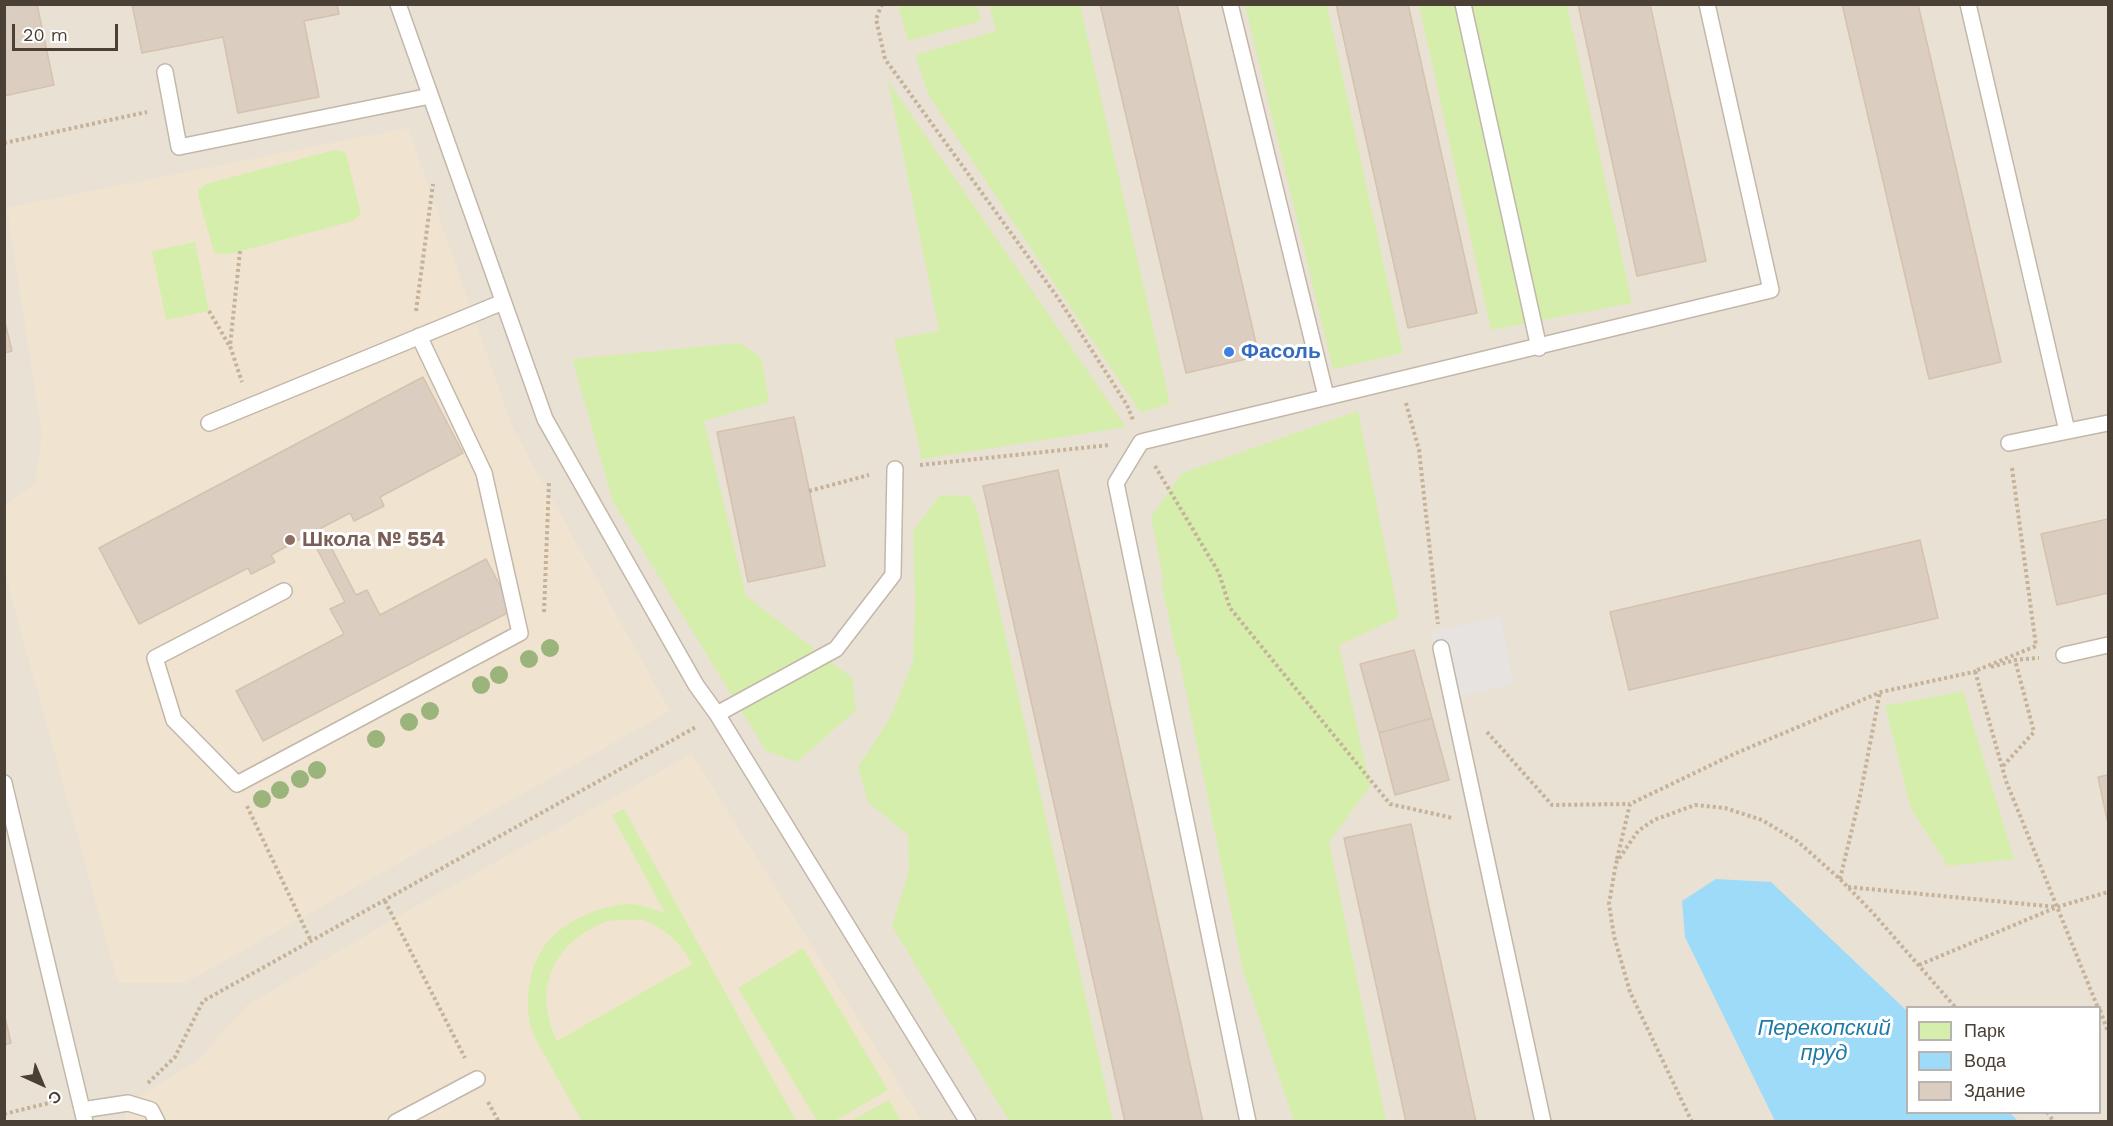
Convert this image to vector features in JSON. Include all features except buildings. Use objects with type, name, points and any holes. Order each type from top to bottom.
[{"type":"lane","points":[[398,4],[545,419],[696,685],[717,714],[968,1122]]},
{"type":"lane","points":[[1230,4],[1326,396]]},
{"type":"lane","points":[[1463,4],[1539,348]]},
{"type":"lane","points":[[1248,1122],[1116,483],[1141,442],[1326,396],[1539,348],[1772,290],[1707,4]]},
{"type":"lane","points":[[1968,4],[2067,431]]},
{"type":"lane","points":[[165,72],[179,147],[430,96]]},
{"type":"lane","points":[[209,423],[503,302]]},
{"type":"lane","points":[[284,591],[155,658],[174,720],[237,784],[520,633],[484,473],[419,336]]},
{"type":"lane","points":[[2009,443],[2109,423]]},
{"type":"lane","points":[[717,714],[836,649],[893,575],[895,469]]},
{"type":"lane","points":[[2064,655],[2109,645]]},
{"type":"lane","points":[[1441,648],[1543,1122]]},
{"type":"lane","points":[[4,783],[82,1109],[128,1102],[151,1110],[157,1122]]},
{"type":"lane","points":[[396,1122],[477,1079]]},
{"type":"path","points":[[882,4],[876,19],[885,59],[1058,298],[1127,405],[1141,442],[1219,573],[1230,608],[1390,804],[1480,825]]},
{"type":"path","points":[[4,143],[172,107]]},
{"type":"path","points":[[419,336],[414,324],[433,183]]},
{"type":"path","points":[[230,346],[240,251]]},
{"type":"path","points":[[209,311],[230,346],[251,406]]},
{"type":"path","points":[[1400,379],[1419,450],[1441,648]]},
{"type":"path","points":[[809,491],[895,469],[1141,442]]},
{"type":"path","points":[[1975,671],[2036,646],[2009,443]]},
{"type":"path","points":[[520,633],[543,621],[549,472]]},
{"type":"path","points":[[1482,726],[1552,805],[1630,804],[1715,762],[1881,692],[2015,660],[2064,655]]},
{"type":"path","points":[[2002,767],[2034,732],[2015,660]]},
{"type":"path","points":[[1975,671],[2002,767],[2098,1006]]},
{"type":"path","points":[[1840,879],[1881,692]]},
{"type":"path","points":[[153,1078],[175,1057],[204,1000],[717,714]]},
{"type":"path","points":[[237,784],[311,941]]},
{"type":"path","points":[[1630,804],[1616,863],[1610,904],[1614,936],[1630,992],[1692,1122]]},
{"type":"path","points":[[1616,863],[1638,831],[1654,820],[1695,805],[1725,808],[1761,820],[1797,841],[1840,879],[1954,1006]]},
{"type":"path","points":[[1848,887],[2057,907]]},
{"type":"path","points":[[1919,965],[2057,907],[2109,892]]},
{"type":"path","points":[[385,901],[499,1122]]},
{"type":"path","points":[[2101,1014],[2109,1032]]},
{"type":"path","points":[[4,1114],[82,1109]]},
{"type":"shaded area","points":[[5,5],[2108,5],[2108,1121],[5,1122]]},
{"type":"shaded area","name":"Школа № 554","points":[[408,128],[513,429],[670,711],[185,983],[118,983],[5,574],[4,506],[35,483],[42,435],[7,208]]},
{"type":"shaded area","points":[[1500,616],[1514,684],[1446,699],[1430,633]]},
{"type":"shaded area","points":[[692,754],[922,1121],[124,1122],[128,1103],[197,1061],[246,1006],[407,911]]},
{"type":"green space","points":[[898,5],[977,5],[981,21],[908,41]]},
{"type":"green space","points":[[989,5],[1080,5],[1170,403],[1141,413],[929,96],[915,55],[996,31]]},
{"type":"green space","points":[[1245,5],[1327,5],[1403,353],[1333,369]]},
{"type":"green space","points":[[1419,5],[1567,5],[1632,303],[1491,330]]},
{"type":"green space","points":[[888,81],[1126,427],[922,459],[894,339],[939,331]]},
{"type":"green space","points":[[334,150],[345,152],[347,157],[361,214],[353,221],[234,253],[214,253],[198,196],[198,191],[206,184]]},
{"type":"green space","points":[[195,242],[209,311],[166,320],[152,251]]},
{"type":"green space","points":[[740,343],[761,357],[769,402],[704,421],[746,596],[852,678],[856,710],[797,762],[766,751],[613,502],[572,359]]},
{"type":"green space","points":[[1358,411],[1399,617],[1339,645],[1370,786],[1329,842],[1386,1121],[1294,1121],[1243,971],[1179,657],[1177,657],[1161,582],[1164,581],[1151,517],[1182,473]]},
{"type":"green space","points":[[940,495],[970,496],[978,513],[1113,1121],[1009,1121],[892,926],[909,870],[908,835],[868,802],[858,767],[890,718],[913,662],[915,603],[913,531]]},
{"type":"green space","points":[[1963,691],[2014,859],[1948,866],[1911,809],[1885,706]]},
{"type":"green space","points":[[624,809],[796,1121],[582,1121],[533,1034],[528,995],[531,975],[538,956],[550,939],[570,923],[594,912],[618,905],[639,905],[665,913],[612,815]],"holes":[[[614,920],[643,920],[672,937],[692,964],[557,1041],[551,1026],[546,997],[552,969],[559,957],[569,945],[591,928]]]},
{"type":"green space","points":[[803,948],[888,1090],[835,1121],[817,1121],[738,988]]},
{"type":"green space","points":[[889,1100],[901,1121],[850,1121]]},
{"type":"water","name":"Перекопский пруд","points":[[1716,879],[1771,882],[1906,1010],[1906,1114],[2011,1114],[2018,1121],[1775,1121],[1685,937],[1682,901]]},
{"type":"place","name":"Фасоль","points":[[1229,352]]},
{"type":"place","name":"Школа № 554","points":[[290,540]]}]
